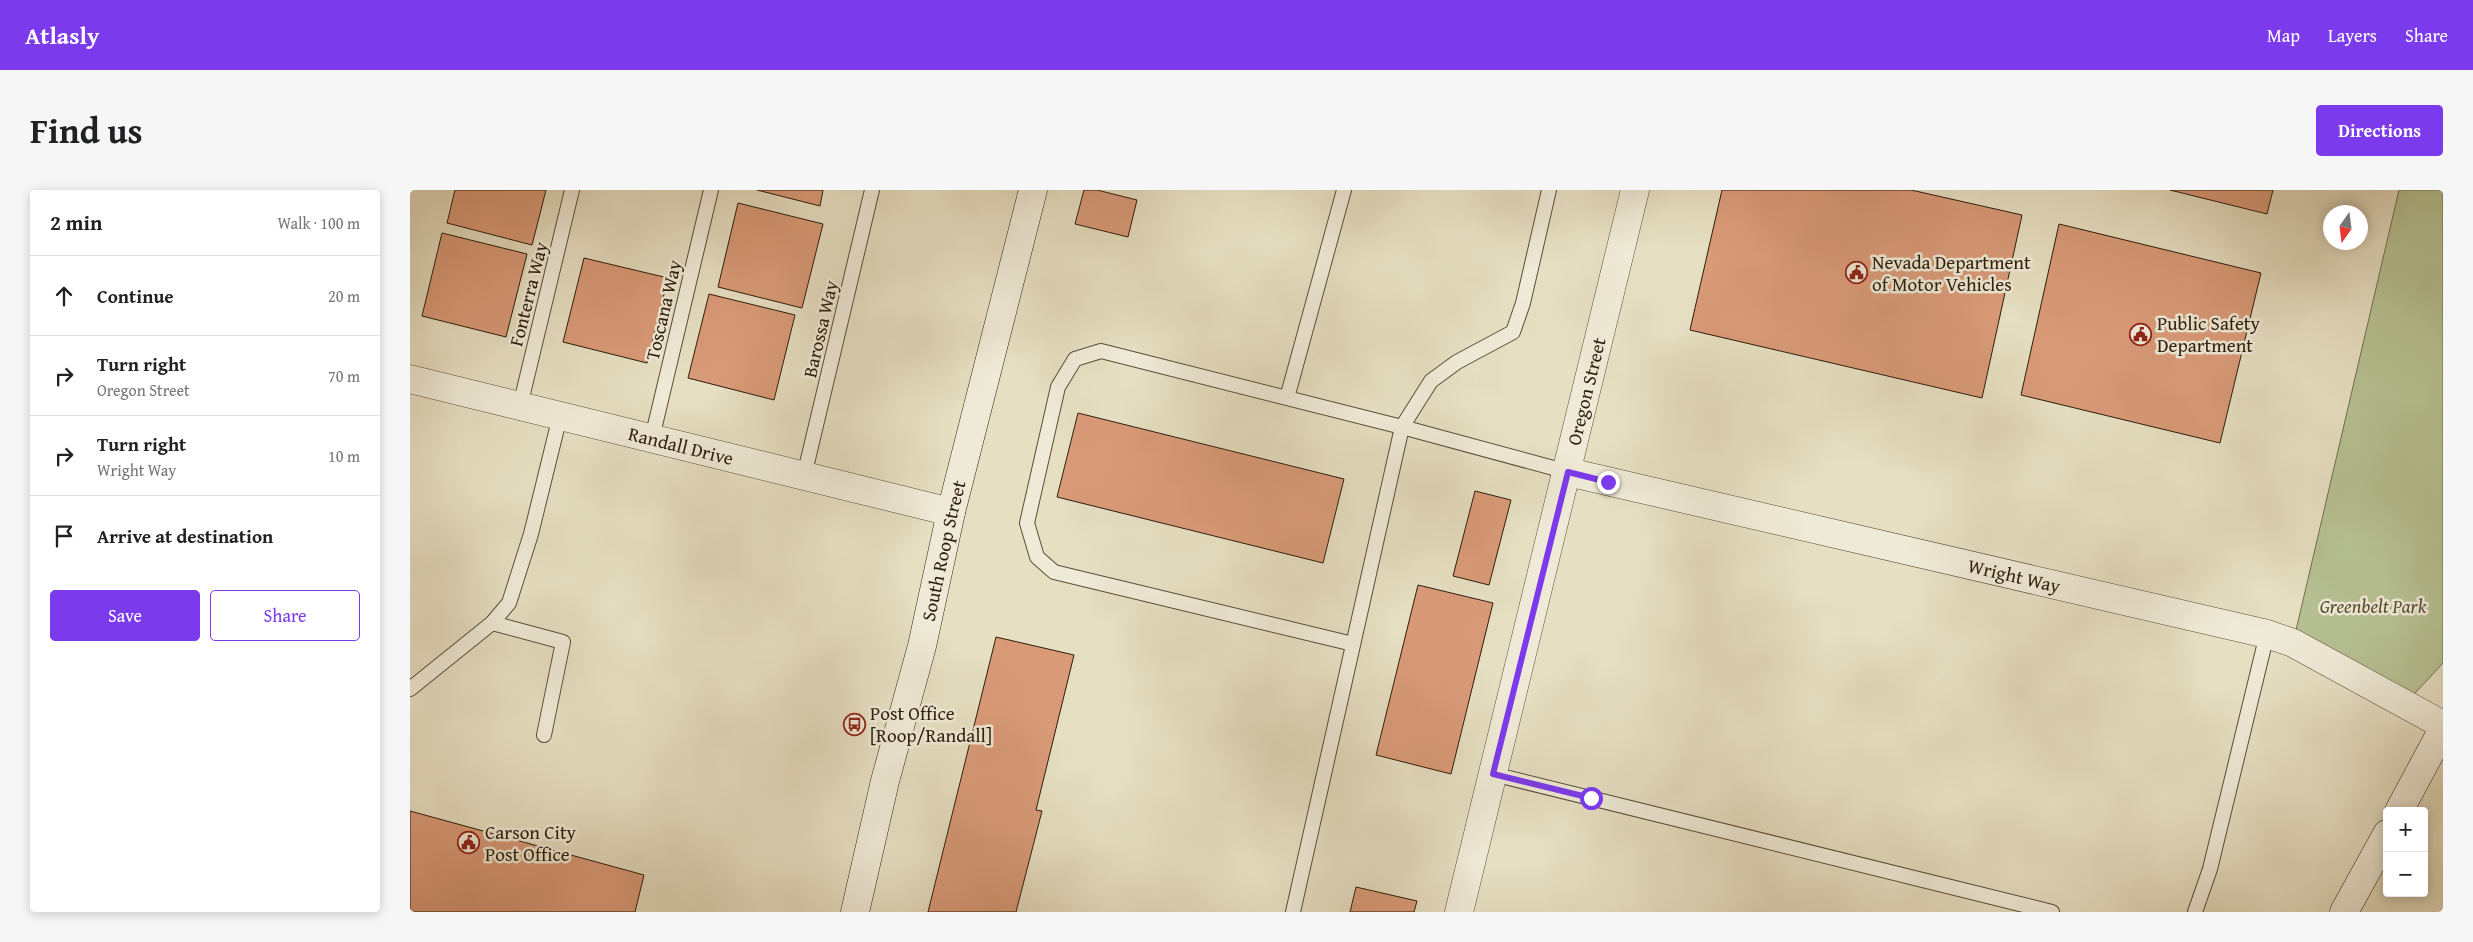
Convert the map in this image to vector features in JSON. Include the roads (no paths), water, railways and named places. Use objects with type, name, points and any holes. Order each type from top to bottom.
[{"type":"street","name":"South Roop Street","points":[[855,912],[886,781],[922,646],[951,512],[1033,190]]},
{"type":"street","name":"Oregon Street","points":[[1459,912],[1568,472],[1635,190]]},
{"type":"street","name":"Randall Drive","points":[[410,379],[951,512]]},
{"type":"street","name":"Wright Way","points":[[1568,472],[2267,634],[2293,643],[2443,727]]},
{"type":"street","points":[[2401,807],[2443,727]]},
{"type":"street","points":[[2344,912],[2383,841]]},
{"type":"lane","name":"Fonterra Way","points":[[520,406],[572,190]]},
{"type":"lane","name":"Toscana Way","points":[[652,438],[711,190]]},
{"type":"lane","name":"Barossa Way","points":[[804,476],[872,190]]},
{"type":"lane","points":[[1288,398],[1344,190]]},
{"type":"lane","points":[[1292,912],[1402,427],[1431,381],[1457,362],[1512,332],[1524,303],[1550,190]]},
{"type":"lane","points":[[1353,644],[1054,572],[1037,557],[1027,523],[1058,387],[1075,359],[1101,351],[1402,427],[1568,472]]},
{"type":"lane","points":[[410,688],[492,623],[510,603],[531,534],[560,416]]},
{"type":"lane","points":[[492,623],[563,642],[544,735]]},
{"type":"lane","points":[[2195,912],[2210,869],[2267,634]]},
{"type":"lane","points":[[1493,774],[2052,912]]},
{"type":"place","name":"Nevada Department of Motor Vehicles","points":[[1856,273]]},
{"type":"place","name":"Public Safety Department","points":[[2141,334]]},
{"type":"place","name":"Post Office [Roop/Randall]","points":[[854,724]]},
{"type":"place","name":"Carson City Post Office","points":[[469,843]]},
{"type":"park label","name":"Greenbelt Park","points":[[2373,606]]}]
